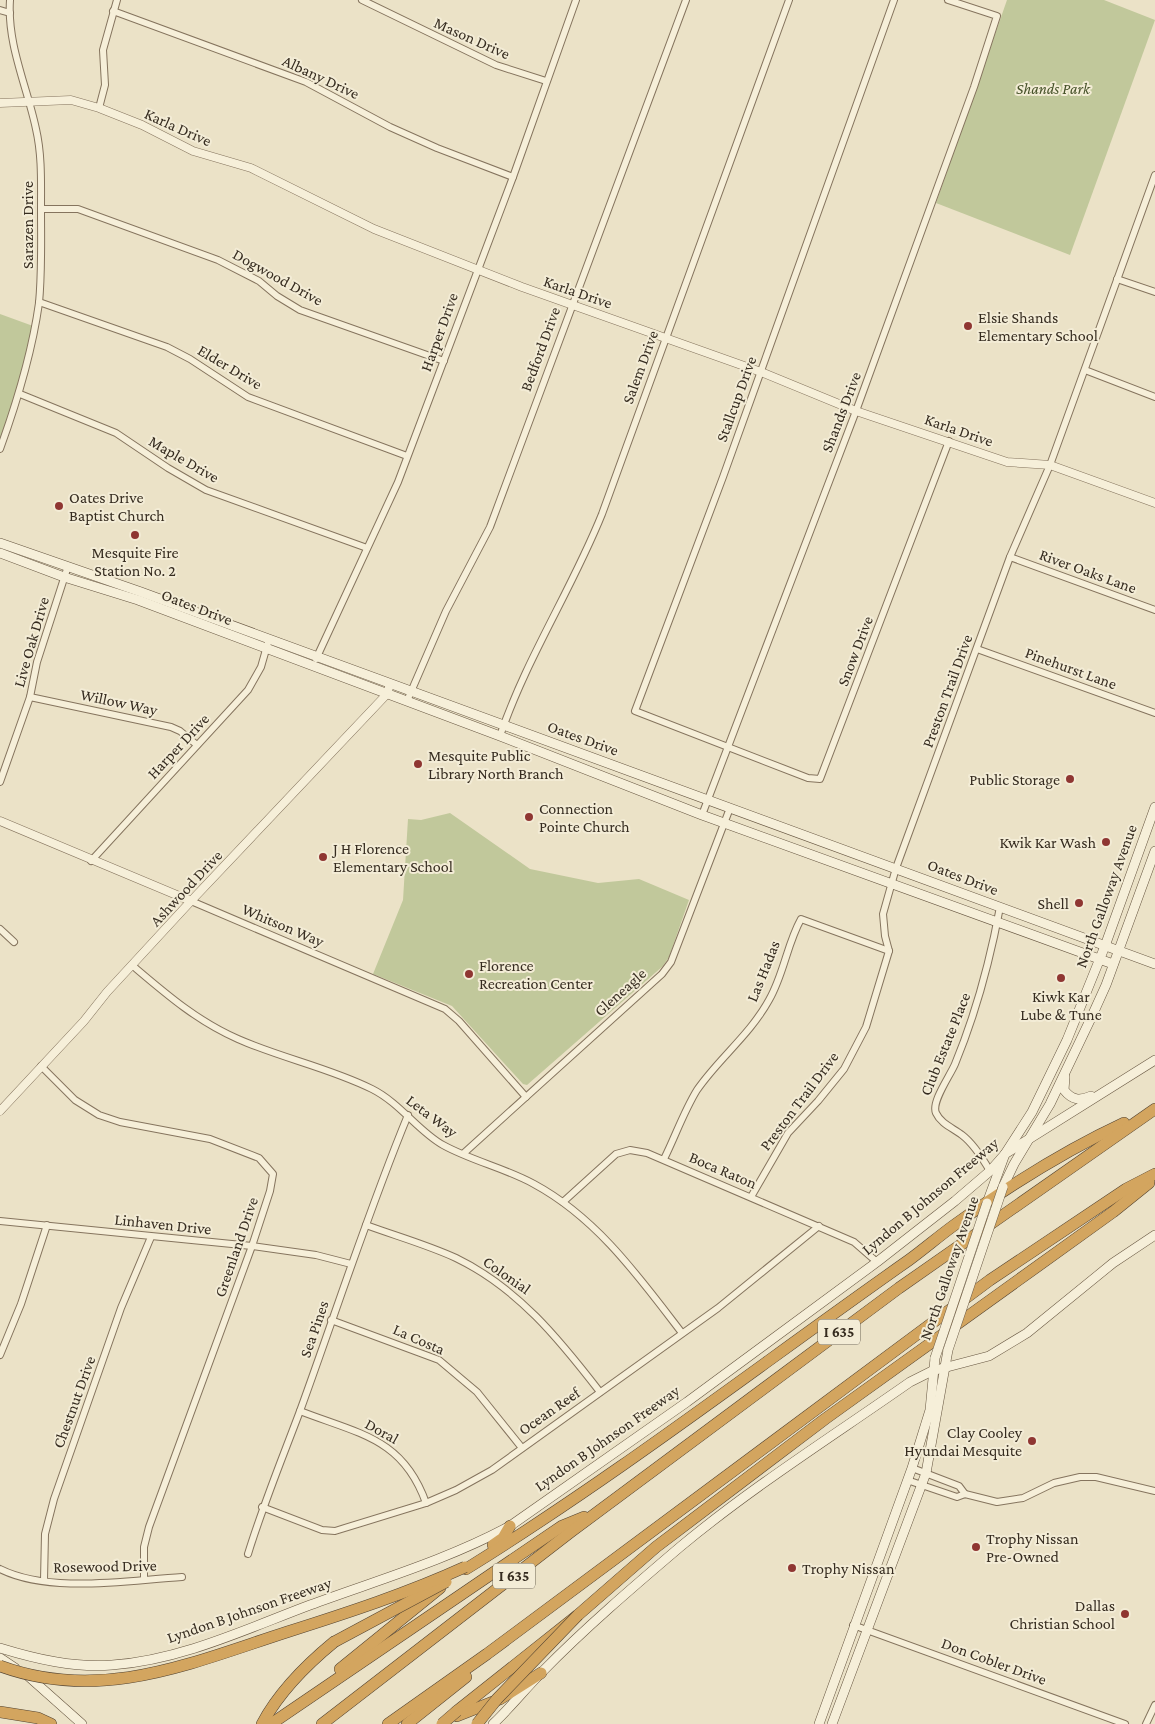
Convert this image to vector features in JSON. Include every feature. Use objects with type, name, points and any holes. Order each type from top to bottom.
[{"type":"highway","points":[[262,1724],[287,1687],[309,1662],[334,1642],[481,1560],[554,1513],[668,1434],[953,1226],[1079,1144],[1155,1108]]},
{"type":"highway","name":"I 635","points":[[322,1724],[599,1511],[899,1288],[1155,1108]]},
{"type":"highway","points":[[440,1724],[578,1615],[656,1547],[877,1382],[1113,1212],[1155,1176]]},
{"type":"highway","name":"I 635","points":[[388,1724],[487,1654],[773,1439],[990,1280],[1126,1189],[1155,1176]]},
{"type":"highway","points":[[271,1724],[562,1526],[599,1511]]},
{"type":"highway","points":[[314,1694],[327,1678],[388,1632],[474,1558],[503,1538],[510,1526]]},
{"type":"highway","points":[[0,1666],[37,1676],[78,1681],[127,1679],[152,1674],[209,1658],[347,1613],[466,1568]]},
{"type":"highway","points":[[477,1724],[497,1699],[578,1615]]},
{"type":"highway","points":[[407,1724],[465,1678],[487,1654]]},
{"type":"highway","points":[[440,1724],[500,1699],[541,1673]]},
{"type":"highway","points":[[0,1712],[38,1718],[51,1724]]},
{"type":"main road","name":"Oates Drive","points":[[0,542],[1155,964]]},
{"type":"main road","name":"Oates Drive","points":[[0,553],[64,577],[138,600],[266,650],[500,736],[702,815],[1114,964]]},
{"type":"main road","name":"North Galloway Avenue","points":[[819,1724],[853,1625],[912,1468],[930,1410],[932,1371],[935,1358],[987,1203],[993,1193],[1005,1154],[1047,1082],[1067,1040],[1105,946],[1153,818],[1155,807]]},
{"type":"main road","name":"North Galloway Avenue","points":[[832,1724],[926,1473],[948,1350],[1003,1187],[1028,1138],[1050,1104],[1092,1016],[1114,964],[1155,851]]},
{"type":"main road","name":"Lyndon B Johnson Freeway","points":[[0,1648],[48,1661],[78,1665],[111,1665],[166,1656],[391,1577],[480,1543],[510,1526],[686,1402],[877,1262],[990,1172],[1005,1154],[1155,1060]]},
{"type":"main road","points":[[1067,1066],[1064,1090],[1069,1097],[1078,1100],[1107,1090]]},
{"type":"main road","points":[[975,1184],[983,1184],[993,1193],[993,1217]]},
{"type":"main road","points":[[493,1724],[526,1692],[541,1673],[613,1605],[681,1546],[763,1484],[910,1382],[932,1371],[989,1356],[1027,1333],[1113,1263],[1155,1235]]},
{"type":"main road","points":[[910,1382],[924,1384],[932,1392]]},
{"type":"main road","points":[[0,1658],[36,1682],[82,1724]]},
{"type":"street","name":"Sarazen Drive","points":[[0,449],[20,394],[39,302],[40,154],[36,130],[11,33],[10,0]]},
{"type":"street","points":[[99,108],[105,85],[103,50],[117,0]]},
{"type":"street","name":"Mason Drive","points":[[362,0],[496,65],[546,81]]},
{"type":"street","name":"Harper Drive","points":[[312,667],[382,518],[407,456],[513,177],[576,0]]},
{"type":"street","name":"Bedford Drive","points":[[407,701],[446,611],[490,527],[571,304],[686,0]]},
{"type":"street","name":"Salem Drive","points":[[500,736],[533,660],[591,542],[789,0]]},
{"type":"street","name":"Stallcup Drive","points":[[728,748],[635,711],[894,0]]},
{"type":"street","name":"Shands Drive","points":[[702,815],[856,411],[974,87],[997,16],[948,0]]},
{"type":"street","points":[[0,10],[10,13]]},
{"type":"street","name":"Albany Drive","points":[[113,11],[306,82],[421,141],[513,177]]},
{"type":"street","name":"Karla Drive","points":[[0,103],[71,100],[99,108],[142,125],[193,152],[250,168],[374,230],[477,270],[760,372],[856,411],[1007,462],[1050,465],[1155,503]]},
{"type":"street","name":"Preston Trail Drive","points":[[751,1197],[788,1133],[818,1101],[844,1069],[866,1027],[890,951],[885,936],[883,914],[896,868],[1010,557],[1050,465],[1154,183],[1155,175]]},
{"type":"street","name":"Dogwood Drive","points":[[41,209],[78,209],[218,260],[258,281],[277,296],[300,310],[444,361]]},
{"type":"street","points":[[1117,279],[1155,292]]},
{"type":"street","name":"Elder Drive","points":[[39,302],[167,347],[190,359],[248,398],[407,456]]},
{"type":"street","points":[[1085,370],[1155,397]]},
{"type":"street","name":"Maple Drive","points":[[20,394],[116,433],[168,468],[206,490],[367,548]]},
{"type":"street","name":"Snow Drive","points":[[728,748],[808,778],[820,779],[949,441]]},
{"type":"street","name":"River Oaks Lane","points":[[1010,557],[1155,610]]},
{"type":"street","name":"Live Oak Drive","points":[[0,782],[30,697],[37,662],[68,566]]},
{"type":"street","name":"Harper Drive","points":[[91,861],[248,690],[261,666],[269,639]]},
{"type":"street","name":"Pinehurst Lane","points":[[977,649],[1155,713]]},
{"type":"street","name":"Ashwood Drive","points":[[0,1110],[191,901],[387,694],[390,684]]},
{"type":"street","name":"Willow Way","points":[[30,697],[172,727],[197,745]]},
{"type":"street","name":"Gleneagle","points":[[464,1153],[662,974],[671,962],[730,808]]},
{"type":"street","name":"Whitson Way","points":[[0,821],[445,1009],[459,1021],[526,1096]]},
{"type":"street","name":"Club Estate Place","points":[[990,1172],[973,1146],[964,1136],[945,1124],[935,1108],[980,998],[1000,907]]},
{"type":"street","name":"Las Hadas","points":[[664,1159],[697,1090],[742,1040],[770,999],[786,958],[789,942],[801,918],[890,951]]},
{"type":"street","points":[[0,929],[14,942]]},
{"type":"street","name":"Leta Way","points":[[133,966],[176,1004],[200,1019],[238,1039],[372,1089],[408,1115],[443,1145],[534,1184],[563,1202],[618,1251],[682,1333]]},
{"type":"street","name":"Greenland Drive","points":[[42,1066],[75,1100],[109,1119],[210,1139],[265,1162],[274,1179],[252,1246],[149,1527],[144,1547],[144,1579]]},
{"type":"street","name":"Sea Pines","points":[[248,1554],[262,1507],[300,1411],[378,1189],[408,1115]]},
{"type":"street","name":"Boca Raton","points":[[563,1202],[616,1154],[630,1150],[664,1159],[819,1226],[854,1242],[877,1262]]},
{"type":"street","name":"Linhaven Drive","points":[[0,1221],[252,1246],[316,1255],[351,1264]]},
{"type":"street","points":[[0,1355],[48,1225]]},
{"type":"street","name":"Colonial","points":[[366,1225],[455,1258],[509,1291],[556,1336],[600,1392]]},
{"type":"street","name":"Ocean Reef","points":[[262,1507],[328,1532],[426,1503],[474,1481],[718,1308],[819,1226]]},
{"type":"street","name":"Chestnut Drive","points":[[44,1580],[45,1534],[54,1499],[121,1308],[150,1237]]},
{"type":"street","name":"La Costa","points":[[332,1320],[439,1360],[477,1392],[522,1448]]},
{"type":"street","name":"Doral","points":[[300,1411],[357,1432],[391,1450],[413,1472],[426,1503]]},
{"type":"street","points":[[912,1468],[959,1486],[966,1494],[984,1500],[1024,1498],[1054,1483],[1080,1476],[1096,1477],[1155,1491]]},
{"type":"street","points":[[907,1480],[957,1497],[966,1494]]},
{"type":"street","name":"Rosewood Drive","points":[[0,1569],[44,1580],[81,1582],[182,1577]]},
{"type":"street","name":"Don Cobler Drive","points":[[853,1625],[1125,1724]]},
{"type":"street","points":[[1146,1724],[1155,1705]]},
{"type":"green space","name":"Shands Park","points":[[1007,0],[1104,0],[1155,20],[1070,255],[936,203]]},
{"type":"green space","points":[[0,314],[33,326],[12,407],[0,439]]},
{"type":"green space","points":[[450,813],[530,869],[598,883],[639,879],[689,900],[669,957],[663,966],[527,1085],[523,1084],[452,1006],[373,974],[403,900],[408,819],[421,820]]},
{"type":"place","name":"Elsie Shands Elementary School","points":[[968,326]]},
{"type":"place","name":"Oates Drive Baptist Church","points":[[59,506]]},
{"type":"place","name":"Mesquite Fire Station No. 2","points":[[135,535]]},
{"type":"place","name":"Mesquite Public Library North Branch","points":[[418,764]]},
{"type":"place","name":"Public Storage","points":[[1070,779]]},
{"type":"place","name":"Connection Pointe Church","points":[[529,817]]},
{"type":"place","name":"Kwik Kar Wash","points":[[1106,842]]},
{"type":"place","name":"J H Florence Elementary School","points":[[323,857]]},
{"type":"place","name":"Shell","points":[[1079,903]]},
{"type":"place","name":"Florence Recreation Center","points":[[469,974]]},
{"type":"place","name":"Kiwk Kar Lube & Tune","points":[[1061,978]]},
{"type":"place","name":"Clay Cooley Hyundai Mesquite","points":[[1032,1441]]},
{"type":"place","name":"Trophy Nissan Pre-Owned","points":[[976,1547]]},
{"type":"place","name":"Trophy Nissan","points":[[792,1568]]},
{"type":"place","name":"Dallas Christian School","points":[[1125,1614]]}]
